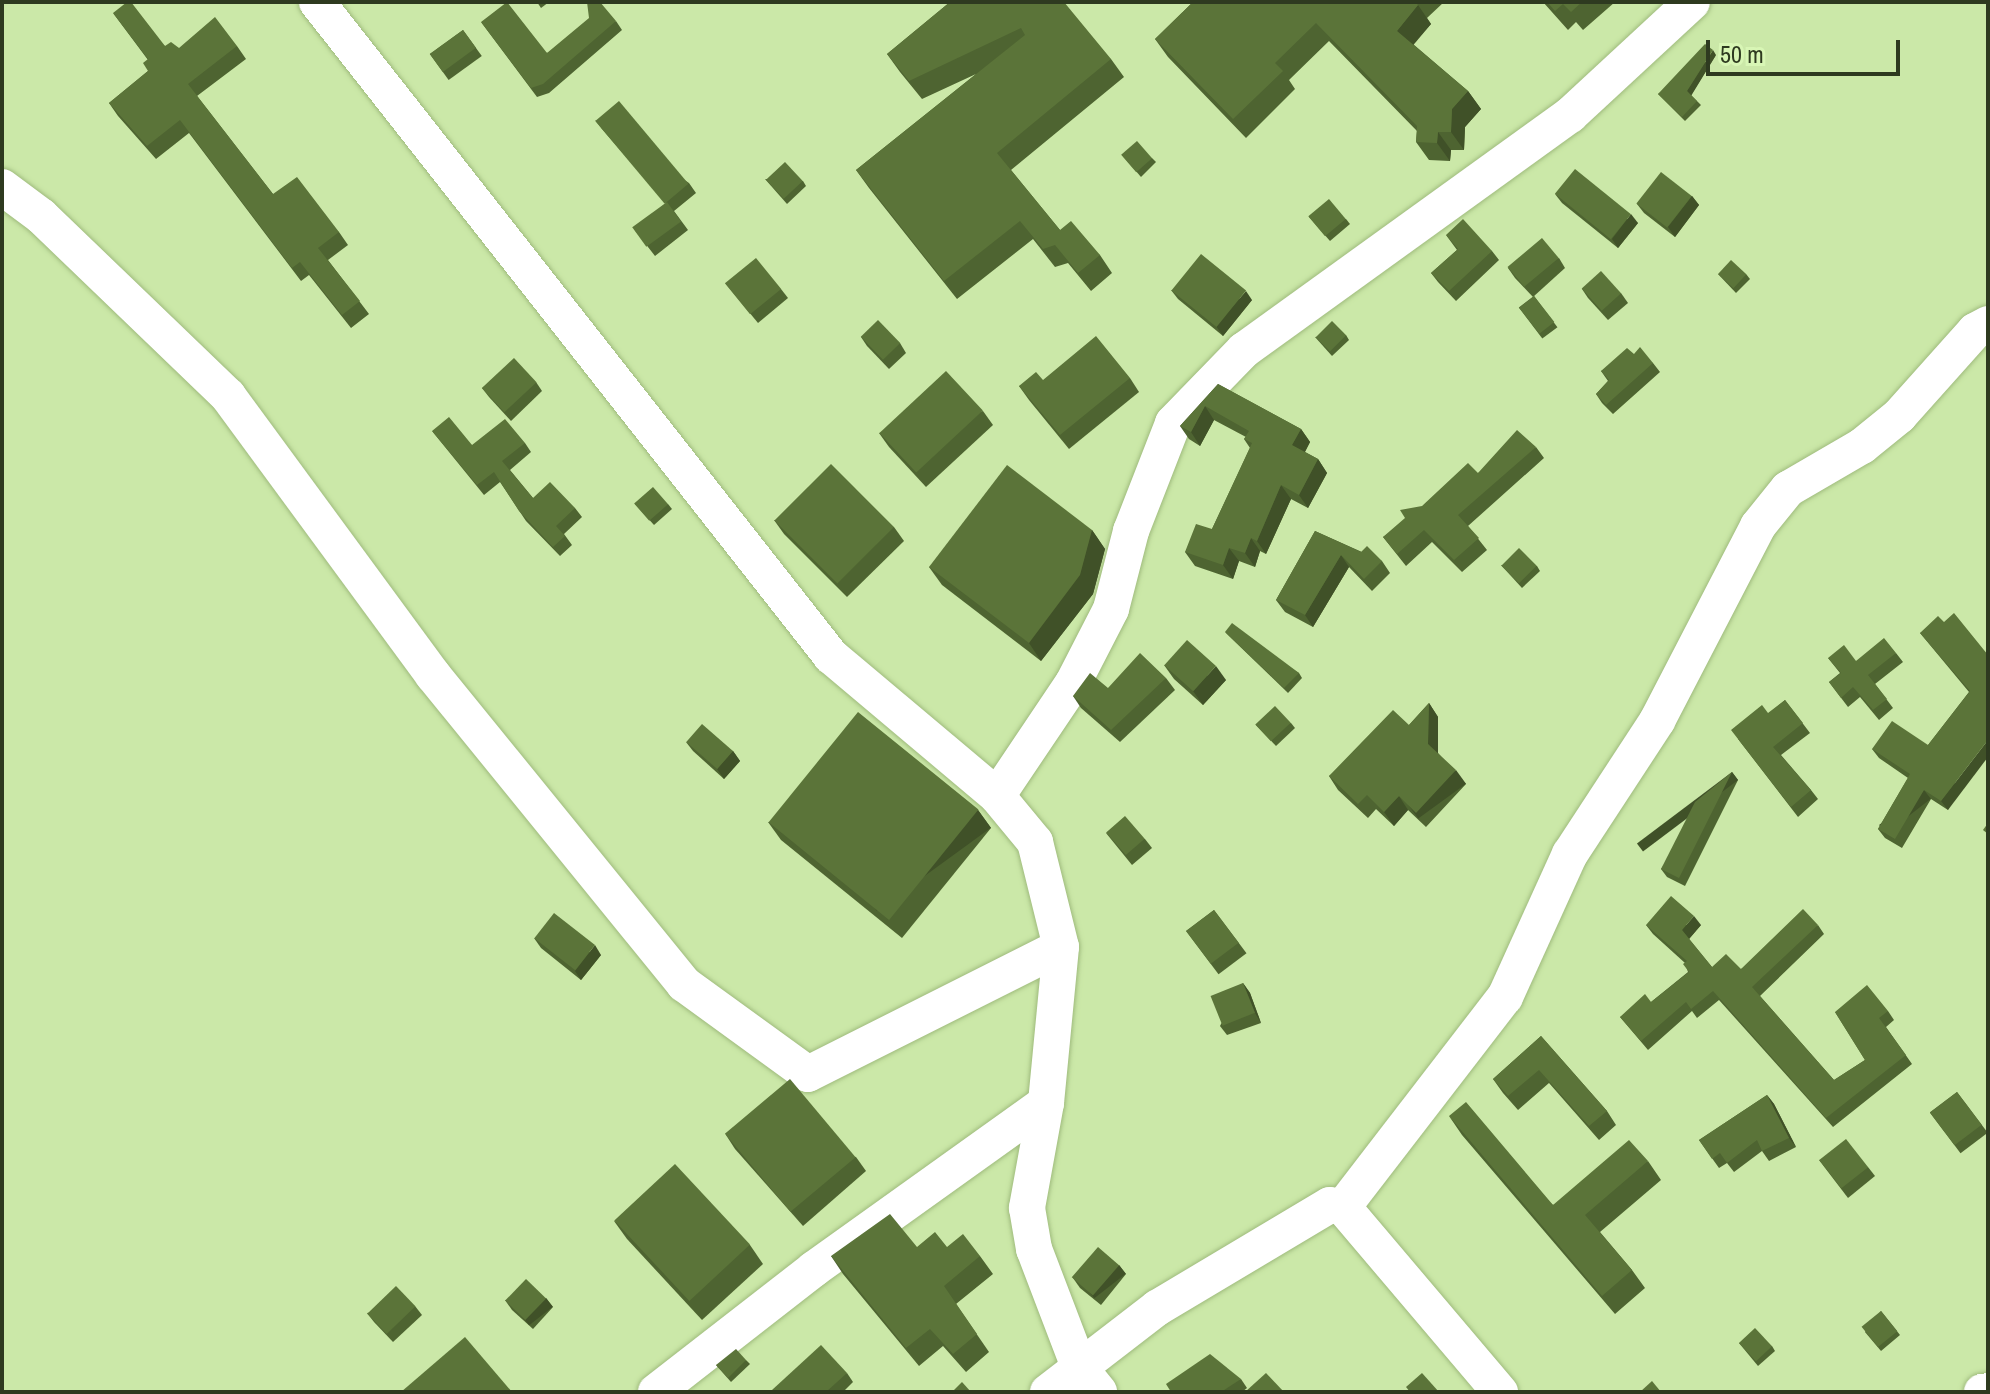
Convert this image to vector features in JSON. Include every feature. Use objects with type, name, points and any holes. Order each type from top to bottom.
[{"type":"street","points":[[317,2],[831,656],[997,796],[1040,853],[1061,947],[1046,1103],[1027,1208],[1034,1249],[1089,1380]]},
{"type":"street","points":[[997,796],[1073,683],[1111,609],[1131,531],[1173,423],[1244,350],[1570,115],[1692,2]]},
{"type":"street","points":[[2,187],[41,216],[228,396],[433,675],[684,984],[808,1074],[1061,947]]},
{"type":"street","points":[[1343,1207],[1505,997],[1570,854],[1657,721],[1758,526],[1788,489],[1862,446],[1899,416],[1975,331],[1988,324]]},
{"type":"street","points":[[656,1392],[814,1269],[1046,1103]]},
{"type":"street","points":[[1048,1392],[1089,1380],[1170,1300],[1330,1205],[1343,1207],[1500,1392]]},
{"type":"street","points":[[1982,1392],[1988,1391]]},
{"type":"building","points":[[131,2],[165,46],[171,42],[179,48],[215,17],[237,46],[188,84],[273,194],[297,177],[339,232],[318,248],[360,301],[342,315],[300,262],[292,268],[180,120],[147,146],[109,103],[148,71],[143,63],[148,59],[113,13]]},
{"type":"building","points":[[507,2],[547,53],[589,18],[587,2],[600,2],[616,21],[543,84],[531,88],[481,22]]},
{"type":"building","points":[[950,2],[1064,2],[1111,59],[997,153],[1060,230],[1071,221],[1100,255],[1078,273],[1055,245],[1043,249],[1020,221],[944,281],[856,170],[1025,35],[1021,28],[909,81],[887,54]]},
{"type":"building","points":[[1193,2],[1415,2],[1418,5],[1397,31],[1468,91],[1452,109],[1451,132],[1438,132],[1437,143],[1416,142],[1417,126],[1316,23],[1275,63],[1283,71],[1233,119],[1155,39]]},
{"type":"building","points":[[1547,2],[1582,2],[1571,12],[1563,4],[1555,11]]},
{"type":"building","points":[[463,30],[476,48],[443,72],[430,54]]},
{"type":"building","points":[[1705,44],[1713,50],[1687,91],[1697,101],[1682,117],[1658,94]]},
{"type":"building","points":[[619,101],[688,184],[665,204],[595,121]]},
{"type":"building","points":[[1137,141],[1152,158],[1136,172],[1121,155]]},
{"type":"building","points":[[785,162],[803,181],[784,199],[766,180]]},
{"type":"building","points":[[1575,169],[1631,214],[1611,239],[1555,194]]},
{"type":"building","points":[[1661,172],[1692,196],[1667,228],[1636,204]]},
{"type":"building","points":[[1329,199],[1346,219],[1325,236],[1308,216]]},
{"type":"building","points":[[667,202],[681,221],[646,247],[632,227]]},
{"type":"building","points":[[1463,219],[1492,251],[1449,291],[1431,273],[1458,249],[1446,235]]},
{"type":"building","points":[[1542,238],[1559,258],[1524,287],[1508,267]]},
{"type":"building","points":[[1201,254],[1246,291],[1216,327],[1171,291]]},
{"type":"building","points":[[756,258],[781,289],[750,314],[725,283]]},
{"type":"building","points":[[1731,260],[1746,274],[1733,288],[1718,274]]},
{"type":"building","points":[[1601,271],[1621,293],[1602,311],[1582,288]]},
{"type":"building","points":[[1534,296],[1554,322],[1539,334],[1519,308]]},
{"type":"building","points":[[878,320],[900,343],[883,360],[861,337]]},
{"type":"building","points":[[1332,321],[1346,335],[1330,351],[1316,337]]},
{"type":"building","points":[[1096,336],[1130,378],[1060,435],[1019,386],[1036,372],[1043,380]]},
{"type":"building","points":[[1640,347],[1653,363],[1606,405],[1596,394],[1609,380],[1601,371],[1627,348],[1634,354]]},
{"type":"building","points":[[514,358],[537,382],[504,412],[482,388]]},
{"type":"building","points":[[946,371],[983,410],[916,473],[879,433]]},
{"type":"building","points":[[1218,384],[1301,429],[1292,445],[1318,459],[1299,495],[1281,485],[1257,541],[1251,538],[1245,553],[1229,548],[1223,565],[1185,552],[1196,524],[1212,529],[1252,443],[1244,439],[1249,431],[1205,406],[1191,432],[1180,426]]},
{"type":"building","points":[[449,417],[472,445],[505,419],[525,443],[502,461],[533,498],[550,482],[575,508],[556,526],[565,536],[553,547],[519,511],[494,472],[477,485],[432,431]]},
{"type":"building","points":[[1517,430],[1536,447],[1458,515],[1479,538],[1454,560],[1424,530],[1397,554],[1383,537],[1405,518],[1400,510],[1422,506],[1468,463],[1478,473]]},
{"type":"building","points":[[831,464],[894,527],[837,584],[774,521]]},
{"type":"building","points":[[1007,465],[1092,530],[1080,575],[1029,643],[929,567]]},
{"type":"building","points":[[653,487],[668,504],[649,521],[634,503]]},
{"type":"building","points":[[1315,531],[1361,552],[1367,546],[1382,561],[1364,579],[1341,555],[1305,615],[1276,600]]},
{"type":"building","points":[[1519,548],[1537,566],[1519,583],[1501,566]]},
{"type":"building","points":[[1954,613],[1988,655],[1988,740],[1941,801],[1924,790],[1895,839],[1878,829],[1910,774],[1872,749],[1892,721],[1928,745],[1970,691],[1920,633],[1938,616],[1944,622]]},
{"type":"building","points":[[1232,623],[1299,673],[1284,688],[1225,632]]},
{"type":"building","points":[[1884,638],[1896,653],[1868,675],[1887,699],[1873,710],[1853,687],[1841,698],[1829,682],[1841,673],[1828,658],[1844,645],[1856,661]]},
{"type":"building","points":[[1187,640],[1216,666],[1193,691],[1164,665]]},
{"type":"building","points":[[1140,653],[1166,678],[1111,730],[1073,696],[1090,673],[1108,688]]},
{"type":"building","points":[[1785,700],[1803,723],[1773,747],[1811,790],[1791,807],[1731,730],[1762,705],[1768,713]]},
{"type":"building","points":[[1429,703],[1428,744],[1456,770],[1416,813],[1399,796],[1384,812],[1367,795],[1358,804],[1329,776],[1393,710],[1409,725]]},
{"type":"building","points":[[1275,706],[1291,723],[1271,741],[1255,724]]},
{"type":"building","points":[[858,712],[978,810],[889,920],[769,822]]},
{"type":"building","points":[[702,724],[733,751],[717,769],[686,742]]},
{"type":"building","points":[[1732,772],[1679,878],[1661,869],[1695,802]]},
{"type":"building","points":[[1125,816],[1145,839],[1126,855],[1106,832]]},
{"type":"building","points":[[1671,896],[1694,916],[1682,930],[1712,967],[1726,954],[1741,969],[1803,909],[1818,925],[1752,987],[1834,1080],[1865,1060],[1835,1012],[1867,985],[1888,1011],[1879,1018],[1906,1055],[1826,1118],[1713,991],[1691,1009],[1686,1002],[1641,1041],[1620,1017],[1645,994],[1651,1002],[1689,972],[1683,964],[1687,961],[1646,925]]},
{"type":"building","points":[[1214,910],[1239,943],[1211,964],[1186,931]]},
{"type":"building","points":[[554,913],[595,945],[575,970],[534,938]]},
{"type":"building","points":[[1243,983],[1255,1013],[1223,1026],[1211,996]]},
{"type":"building","points":[[1541,1036],[1607,1111],[1589,1126],[1539,1070],[1508,1096],[1493,1079]]},
{"type":"building","points":[[790,1079],[856,1157],[790,1212],[725,1134]]},
{"type":"building","points":[[1957,1092],[1982,1125],[1955,1145],[1930,1112]]},
{"type":"building","points":[[1767,1095],[1789,1138],[1762,1151],[1757,1140],[1727,1163],[1720,1153],[1712,1159],[1699,1140]]},
{"type":"building","points":[[1466,1102],[1553,1205],[1629,1140],[1648,1161],[1585,1215],[1632,1270],[1602,1296],[1449,1116]]},
{"type":"building","points":[[1846,1139],[1868,1167],[1841,1188],[1819,1160]]},
{"type":"building","points":[[675,1164],[750,1244],[689,1301],[614,1221]]},
{"type":"building","points":[[890,1214],[917,1247],[935,1232],[947,1247],[963,1234],[980,1256],[944,1286],[977,1334],[953,1354],[930,1329],[906,1348],[831,1256]]},
{"type":"building","points":[[1098,1247],[1119,1265],[1093,1296],[1072,1277]]},
{"type":"building","points":[[526,1279],[546,1298],[525,1320],[505,1301]]},
{"type":"building","points":[[396,1286],[415,1306],[387,1334],[367,1314]]},
{"type":"building","points":[[1881,1311],[1897,1331],[1878,1347],[1862,1327]]},
{"type":"building","points":[[1755,1328],[1772,1346],[1756,1361],[1739,1343]]},
{"type":"building","points":[[465,1337],[512,1392],[401,1392]]},
{"type":"building","points":[[821,1345],[847,1373],[826,1392],[772,1390]]},
{"type":"building","points":[[736,1349],[746,1360],[728,1378],[716,1365]]},
{"type":"building","points":[[1210,1354],[1241,1379],[1221,1392],[1171,1392],[1166,1384]]},
{"type":"building","points":[[1266,1373],[1284,1392],[1245,1392]]},
{"type":"building","points":[[1422,1373],[1439,1392],[1410,1392],[1406,1387]]},
{"type":"building","points":[[1652,1381],[1661,1392],[1640,1392]]},
{"type":"building","points":[[962,1382],[971,1392],[952,1392]]}]
